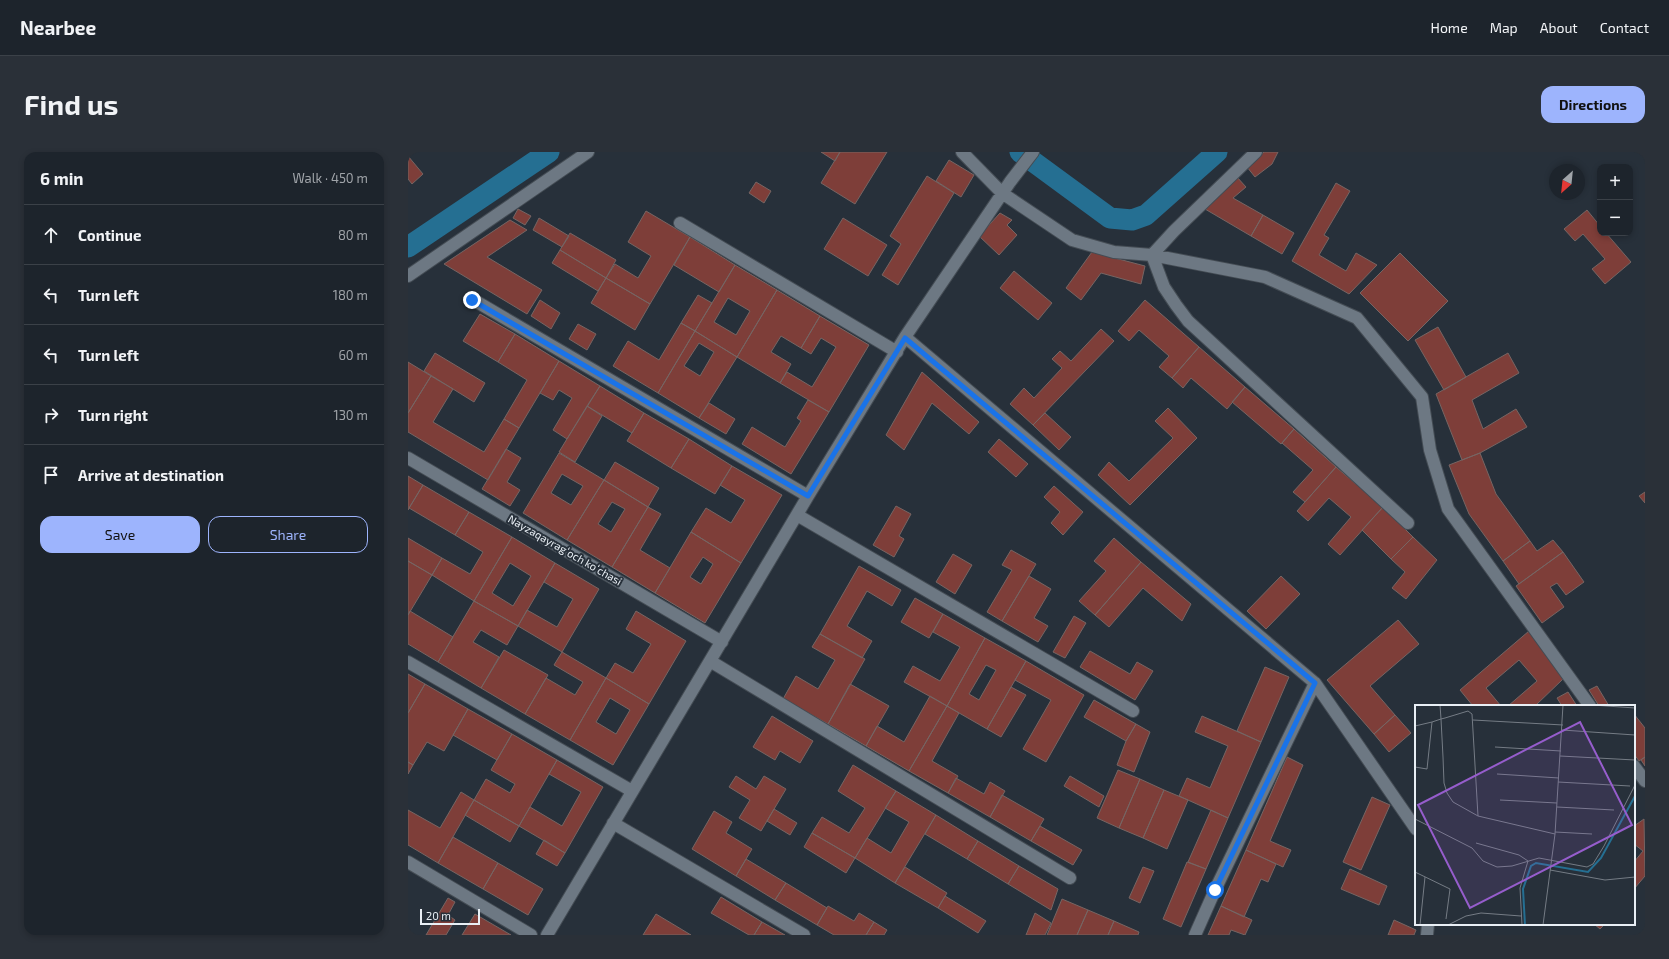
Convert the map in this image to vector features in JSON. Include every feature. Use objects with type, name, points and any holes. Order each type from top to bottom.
[{"type":"street","points":[[408,276],[588,152]]},
{"type":"street","points":[[962,152],[1002,193],[1072,240],[1114,252],[1152,255],[1265,277],[1357,318],[1422,397],[1430,450],[1448,509],[1589,705]]},
{"type":"street","points":[[547,935],[612,823],[722,642],[808,496],[905,338],[1002,193],[1033,152]]},
{"type":"street","points":[[1152,255],[1174,231],[1256,152]]},
{"type":"street","points":[[680,222],[897,352]]},
{"type":"street","points":[[1152,255],[1164,287],[1188,320],[1408,523]]},
{"type":"street","points":[[472,300],[808,496]]},
{"type":"street","points":[[905,338],[1315,683],[1415,828]]},
{"type":"street","name":"Nayzaqayragʻoch koʻchasi","points":[[408,458],[722,642]]},
{"type":"street","points":[[797,515],[1133,711]]},
{"type":"street","points":[[710,661],[1070,878]]},
{"type":"street","points":[[408,662],[632,790]]},
{"type":"street","points":[[1195,935],[1215,890],[1315,683]]},
{"type":"street","points":[[1635,767],[1645,781]]},
{"type":"street","points":[[612,823],[804,935]]},
{"type":"street","points":[[408,862],[531,935]]},
{"type":"street","points":[[1427,935],[1428,925]]},
{"type":"building","points":[[821,152],[840,152],[835,161]]},
{"type":"building","points":[[840,152],[887,152],[855,204],[821,183]]},
{"type":"building","points":[[1264,152],[1278,152],[1272,164],[1255,177],[1247,167]]},
{"type":"building","points":[[408,156],[423,174],[412,184],[408,179]]},
{"type":"building","points":[[949,160],[974,175],[961,197],[936,181]]},
{"type":"building","points":[[927,176],[954,193],[898,285],[882,275],[901,244],[890,236]]},
{"type":"building","points":[[1236,176],[1246,187],[1233,198],[1263,215],[1251,236],[1205,209],[1213,196]]},
{"type":"building","points":[[756,182],[771,191],[764,203],[749,193]]},
{"type":"building","points":[[1336,183],[1350,191],[1324,235],[1329,238],[1319,255],[1346,271],[1356,253],[1377,265],[1349,294],[1292,261]]},
{"type":"building","points":[[518,209],[531,216],[525,225],[513,218]]},
{"type":"building","points":[[1587,210],[1597,222],[1597,236],[1609,236],[1631,262],[1605,284],[1592,269],[1605,259],[1583,234],[1575,241],[1564,229]]},
{"type":"building","points":[[646,211],[690,237],[650,304],[606,278],[615,264],[638,278],[651,256],[628,242]]},
{"type":"building","points":[[1000,213],[1012,220],[1007,225],[1017,235],[999,255],[979,236]]},
{"type":"building","points":[[1263,215],[1294,233],[1282,254],[1251,236]]},
{"type":"building","points":[[539,218],[569,236],[562,247],[533,230]]},
{"type":"building","points":[[843,218],[887,245],[868,276],[824,249]]},
{"type":"building","points":[[510,220],[527,230],[487,257],[542,290],[527,314],[444,264]]},
{"type":"building","points":[[570,233],[616,260],[606,278],[560,250]]},
{"type":"building","points":[[690,237],[735,265],[719,292],[674,265]]},
{"type":"building","points":[[560,250],[606,278],[598,291],[552,263]]},
{"type":"building","points":[[1092,252],[1145,266],[1141,284],[1101,273],[1081,300],[1066,288]]},
{"type":"building","points":[[1400,253],[1448,301],[1408,341],[1360,293]]},
{"type":"building","points":[[735,265],[777,290],[737,357],[695,331]],"holes":[[[728,298],[750,311],[736,335],[714,322]]]},
{"type":"building","points":[[1014,271],[1052,303],[1038,320],[1000,288]]},
{"type":"building","points":[[606,278],[650,304],[635,330],[591,303]]},
{"type":"building","points":[[777,290],[820,316],[801,348],[781,336],[771,352],[791,364],[780,383],[737,357]]},
{"type":"building","points":[[698,295],[712,303],[695,331],[681,323]]},
{"type":"building","points":[[540,300],[560,313],[551,329],[531,316]]},
{"type":"building","points":[[1145,300],[1199,347],[1172,378],[1159,367],[1169,356],[1139,330],[1129,341],[1118,331]]},
{"type":"building","points":[[480,314],[515,334],[498,362],[463,341]]},
{"type":"building","points":[[820,316],[869,345],[829,412],[780,383],[787,372],[812,387],[836,347],[821,338],[811,354],[801,348]]},
{"type":"building","points":[[681,323],[695,331],[658,393],[613,366],[628,341],[659,360]]},
{"type":"building","points":[[578,324],[596,334],[587,350],[569,339]]},
{"type":"building","points":[[1438,327],[1466,377],[1444,390],[1415,340]]},
{"type":"building","points":[[1101,329],[1114,341],[1033,425],[1010,404],[1024,388],[1034,398],[1062,368],[1052,359],[1060,351],[1071,361]]},
{"type":"building","points":[[695,331],[737,357],[699,418],[658,393]],"holes":[[[699,343],[714,352],[700,376],[684,366]]]},
{"type":"building","points":[[515,334],[559,361],[519,428],[504,419],[527,380],[498,362]]},
{"type":"building","points":[[1199,347],[1245,387],[1227,409],[1191,378],[1183,388],[1172,378]]},
{"type":"building","points":[[435,353],[485,383],[474,402],[424,371]]},
{"type":"building","points":[[1508,353],[1519,373],[1472,400],[1483,429],[1516,409],[1527,427],[1480,453],[1462,460],[1436,394]]},
{"type":"building","points":[[559,361],[600,386],[567,439],[553,430],[572,398],[559,390],[553,400],[540,393]]},
{"type":"building","points":[[408,362],[431,376],[408,413]]},
{"type":"building","points":[[922,372],[979,422],[969,434],[932,403],[904,450],[886,435]]},
{"type":"building","points":[[431,376],[453,389],[433,422],[484,452],[504,419],[519,428],[488,480],[408,432],[408,413]]},
{"type":"building","points":[[600,386],[644,413],[632,433],[587,406]]},
{"type":"building","points":[[1245,387],[1294,429],[1281,444],[1232,402]]},
{"type":"building","points":[[808,400],[829,412],[791,474],[742,444],[752,427],[785,447],[801,421],[797,418]]},
{"type":"building","points":[[709,403],[735,419],[726,434],[699,418]]},
{"type":"building","points":[[587,406],[602,416],[575,462],[559,452]]},
{"type":"building","points":[[1168,408],[1197,438],[1130,505],[1098,475],[1109,462],[1129,481],[1173,438],[1155,421]]},
{"type":"building","points":[[644,413],[689,439],[671,468],[627,441]]},
{"type":"building","points":[[1045,413],[1071,437],[1059,450],[1033,425]]},
{"type":"building","points":[[1294,429],[1336,467],[1305,502],[1293,492],[1313,470],[1282,443]]},
{"type":"building","points":[[689,439],[732,466],[715,494],[671,468]]},
{"type":"building","points":[[999,439],[1028,464],[1016,477],[988,452]]},
{"type":"building","points":[[506,449],[521,458],[507,482],[520,490],[510,506],[482,489]]},
{"type":"building","points":[[559,453],[604,480],[567,540],[523,513]],"holes":[[[562,474],[583,486],[571,505],[551,493]]]},
{"type":"building","points":[[1480,453],[1496,494],[1530,541],[1503,561],[1469,514],[1449,465]]},
{"type":"building","points":[[615,462],[659,488],[648,507],[604,480]]},
{"type":"building","points":[[732,466],[782,495],[741,563],[691,532],[706,508],[731,523],[745,500],[720,485]]},
{"type":"building","points":[[1336,467],[1383,507],[1340,555],[1328,544],[1351,517],[1329,498],[1308,521],[1297,511]]},
{"type":"building","points":[[408,476],[423,485],[408,510]]},
{"type":"building","points":[[604,480],[648,507],[612,567],[567,540]],"holes":[[[612,502],[625,509],[611,532],[598,524]]]},
{"type":"building","points":[[423,485],[469,512],[455,535],[409,508]]},
{"type":"building","points":[[1054,486],[1083,512],[1063,535],[1051,523],[1060,512],[1044,497]]},
{"type":"building","points":[[1645,492],[1645,503],[1639,496]]},
{"type":"building","points":[[896,506],[911,514],[899,536],[904,539],[894,557],[873,545]]},
{"type":"building","points":[[648,507],[661,514],[640,550],[670,568],[655,593],[612,567]]},
{"type":"building","points":[[1383,507],[1413,537],[1391,559],[1362,530]]},
{"type":"building","points":[[469,512],[512,537],[474,601],[432,575],[442,558],[470,574],[483,552],[455,535]]},
{"type":"building","points":[[691,532],[741,563],[705,623],[655,593]],"holes":[[[703,557],[713,564],[701,584],[690,577]]]},
{"type":"building","points":[[512,537],[555,563],[518,626],[474,601]],"holes":[[[510,563],[531,576],[513,606],[492,593]]]},
{"type":"building","points":[[1413,537],[1437,560],[1406,599],[1392,588],[1405,572],[1391,559]]},
{"type":"building","points":[[408,538],[442,558],[432,575],[408,561]]},
{"type":"building","points":[[1114,538],[1141,562],[1095,615],[1079,601],[1106,571],[1094,561]]},
{"type":"building","points":[[1553,540],[1563,552],[1519,584],[1503,561],[1530,541],[1537,551]]},
{"type":"building","points":[[1011,550],[1036,564],[1002,621],[987,612],[1012,570],[1002,565]]},
{"type":"building","points":[[1563,552],[1584,582],[1566,595],[1557,583],[1550,587],[1564,607],[1542,623],[1516,586]]},
{"type":"building","points":[[953,554],[972,565],[955,594],[936,582]]},
{"type":"building","points":[[408,561],[432,575],[408,615]]},
{"type":"building","points":[[1141,562],[1191,604],[1182,621],[1143,588],[1109,627],[1095,615]]},
{"type":"building","points":[[555,563],[599,589],[562,652],[518,626],[527,610],[557,627],[573,599],[544,582]]},
{"type":"building","points":[[859,566],[901,590],[892,606],[867,591],[847,626],[872,641],[862,658],[820,634]]},
{"type":"building","points":[[1029,576],[1051,589],[1034,618],[1048,626],[1038,642],[1002,621]]},
{"type":"building","points":[[1281,576],[1300,594],[1266,629],[1247,611]]},
{"type":"building","points":[[915,598],[943,614],[929,638],[901,622]]},
{"type":"building","points":[[474,601],[518,626],[507,645],[481,630],[473,642],[499,657],[481,688],[438,662]]},
{"type":"building","points":[[410,611],[453,637],[438,662],[408,644],[408,615]]},
{"type":"building","points":[[636,611],[686,641],[649,704],[606,678],[615,663],[633,673],[651,644],[626,629]]},
{"type":"building","points":[[943,614],[985,638],[947,706],[904,682],[913,666],[940,681],[960,647],[933,632]]},
{"type":"building","points":[[1074,616],[1086,623],[1065,658],[1053,652]]},
{"type":"building","points":[[1398,620],[1419,644],[1370,686],[1395,715],[1374,734],[1327,680]]},
{"type":"building","points":[[1529,631],[1563,679],[1536,705],[1509,705],[1537,681],[1519,660],[1486,688],[1500,705],[1472,705],[1460,690]]},
{"type":"building","points":[[820,634],[865,659],[828,724],[783,699],[796,676],[818,689],[835,660],[812,647]]},
{"type":"building","points":[[985,638],[1026,661],[987,729],[947,706]],"holes":[[[986,665],[996,670],[979,700],[969,694]]]},
{"type":"building","points":[[504,650],[548,675],[525,714],[481,688]]},
{"type":"building","points":[[1090,651],[1130,674],[1137,662],[1153,671],[1135,700],[1080,667]]},
{"type":"building","points":[[562,652],[606,678],[570,740],[525,714],[546,678],[575,695],[583,682],[554,665]]},
{"type":"building","points":[[1026,661],[1084,695],[1046,762],[1023,749],[1051,700],[1015,680]]},
{"type":"building","points":[[1265,667],[1289,677],[1261,742],[1237,731]]},
{"type":"building","points":[[408,674],[425,684],[408,713]]},
{"type":"building","points":[[606,678],[649,704],[613,765],[570,740]],"holes":[[[610,698],[630,710],[616,734],[596,722]]]},
{"type":"building","points":[[425,684],[468,709],[444,751],[427,742],[413,765],[408,762],[408,713]]},
{"type":"building","points":[[850,684],[889,706],[866,746],[828,724]]},
{"type":"building","points":[[1597,686],[1608,705],[1598,705],[1589,690]]},
{"type":"building","points":[[1011,687],[1026,695],[1001,737],[987,729]]},
{"type":"building","points":[[1568,692],[1576,705],[1561,705],[1557,698]]},
{"type":"building","points":[[930,696],[947,706],[909,771],[866,746],[877,726],[904,742]]},
{"type":"building","points":[[1094,700],[1136,724],[1126,741],[1084,717]]},
{"type":"building","points":[[947,706],[959,713],[932,761],[958,776],[948,793],[909,771]]},
{"type":"building","points":[[468,709],[512,734],[497,760],[453,735]]},
{"type":"building","points":[[1395,715],[1411,733],[1389,752],[1374,734]]},
{"type":"building","points":[[1635,715],[1645,728],[1645,757],[1639,761],[1635,755]]},
{"type":"building","points":[[772,716],[813,741],[800,763],[780,751],[775,760],[753,747]]},
{"type":"building","points":[[1202,716],[1261,742],[1228,818],[1179,796],[1187,778],[1210,788],[1228,746],[1195,732]]},
{"type":"building","points":[[1136,724],[1150,732],[1134,772],[1117,765],[1126,741]]},
{"type":"building","points":[[512,734],[557,760],[519,826],[474,800],[486,779],[510,793],[515,784],[491,770]]},
{"type":"building","points":[[1287,757],[1303,765],[1270,841],[1291,850],[1283,867],[1246,850]]},
{"type":"building","points":[[1645,757],[1645,766],[1641,760]]},
{"type":"building","points":[[557,760],[603,787],[565,853],[519,826],[530,807],[562,826],[581,792],[549,774]]},
{"type":"building","points":[[408,762],[413,765],[408,774]]},
{"type":"building","points":[[853,765],[896,791],[855,858],[812,833],[822,817],[849,833],[865,808],[838,791]]},
{"type":"building","points":[[1118,770],[1140,779],[1119,828],[1097,818]]},
{"type":"building","points":[[736,776],[756,789],[764,776],[786,789],[761,831],[739,818],[750,800],[729,787]]},
{"type":"building","points":[[1070,776],[1104,796],[1099,807],[1064,786]]},
{"type":"building","points":[[956,778],[984,794],[990,782],[1005,791],[990,817],[948,793]]},
{"type":"building","points":[[1140,779],[1164,790],[1143,838],[1119,828]]},
{"type":"building","points":[[1164,790],[1188,800],[1167,849],[1143,838]]},
{"type":"building","points":[[896,791],[936,815],[895,883],[855,858],[867,838],[891,853],[909,822],[885,808]]},
{"type":"building","points":[[461,792],[474,800],[438,863],[408,845],[408,810],[440,828]]},
{"type":"building","points":[[1002,795],[1044,819],[1031,841],[990,817]]},
{"type":"building","points":[[1372,797],[1390,805],[1361,870],[1343,862]]},
{"type":"building","points":[[474,800],[519,826],[510,842],[465,815]]},
{"type":"building","points":[[774,809],[797,823],[790,835],[767,821]]},
{"type":"building","points":[[1211,810],[1228,818],[1206,869],[1188,862]]},
{"type":"building","points":[[714,811],[732,822],[726,833],[752,849],[736,876],[692,849]]},
{"type":"building","points":[[936,815],[978,841],[967,859],[925,834]]},
{"type":"building","points":[[1644,819],[1645,876],[1635,888],[1635,861],[1643,851],[1635,845],[1635,825]]},
{"type":"building","points":[[1040,826],[1082,850],[1073,865],[1031,841]]},
{"type":"building","points":[[812,833],[855,858],[846,873],[804,847]]},
{"type":"building","points":[[453,837],[498,863],[483,889],[438,863]]},
{"type":"building","points":[[544,840],[565,853],[557,866],[536,854]]},
{"type":"building","points":[[978,841],[1019,866],[1008,884],[967,859]]},
{"type":"building","points":[[1246,850],[1276,864],[1268,882],[1261,879],[1244,917],[1221,906]]},
{"type":"building","points":[[746,859],[786,883],[775,900],[736,876]]},
{"type":"building","points":[[1187,862],[1206,869],[1181,927],[1163,919]]},
{"type":"building","points":[[498,863],[543,889],[528,915],[483,889]]},
{"type":"building","points":[[1019,866],[1058,889],[1051,910],[1008,884]]},
{"type":"building","points":[[905,867],[947,893],[938,908],[895,883]]},
{"type":"building","points":[[1143,867],[1154,871],[1140,903],[1129,898]]},
{"type":"building","points":[[1350,869],[1387,886],[1379,905],[1341,889]]},
{"type":"building","points":[[786,883],[827,908],[817,925],[775,900]]},
{"type":"building","points":[[945,896],[986,921],[978,933],[938,908]]},
{"type":"building","points":[[721,897],[762,922],[754,935],[749,935],[711,913]]},
{"type":"building","points":[[448,898],[455,902],[448,915],[455,920],[446,935],[426,935]]},
{"type":"building","points":[[1062,899],[1088,910],[1077,935],[1047,935]]},
{"type":"building","points":[[828,906],[854,921],[859,913],[874,922],[866,935],[834,935],[817,925]]},
{"type":"building","points":[[1221,906],[1252,920],[1245,935],[1231,930],[1229,935],[1208,935]]},
{"type":"building","points":[[1088,910],[1114,921],[1108,935],[1077,935]]},
{"type":"building","points":[[1035,913],[1051,923],[1045,935],[1026,935]]},
{"type":"building","points":[[475,914],[511,935],[462,935]]},
{"type":"building","points":[[656,914],[691,935],[643,935]]},
{"type":"building","points":[[1394,920],[1416,930],[1414,935],[1388,935]]},
{"type":"building","points":[[1114,921],[1139,932],[1138,935],[1108,935]]},
{"type":"building","points":[[762,922],[785,935],[754,935]]},
{"type":"building","points":[[874,922],[887,930],[884,935],[866,935]]},
{"type":"building","points":[[1595,925],[1604,925],[1600,929]]},
{"type":"waterway","points":[[408,247],[549,152]]},
{"type":"waterway","points":[[1020,152],[1110,218],[1132,220],[1146,215],[1217,152]]},
{"type":"route","points":[[472,300],[808,496],[905,338],[1315,683],[1215,890]]}]
